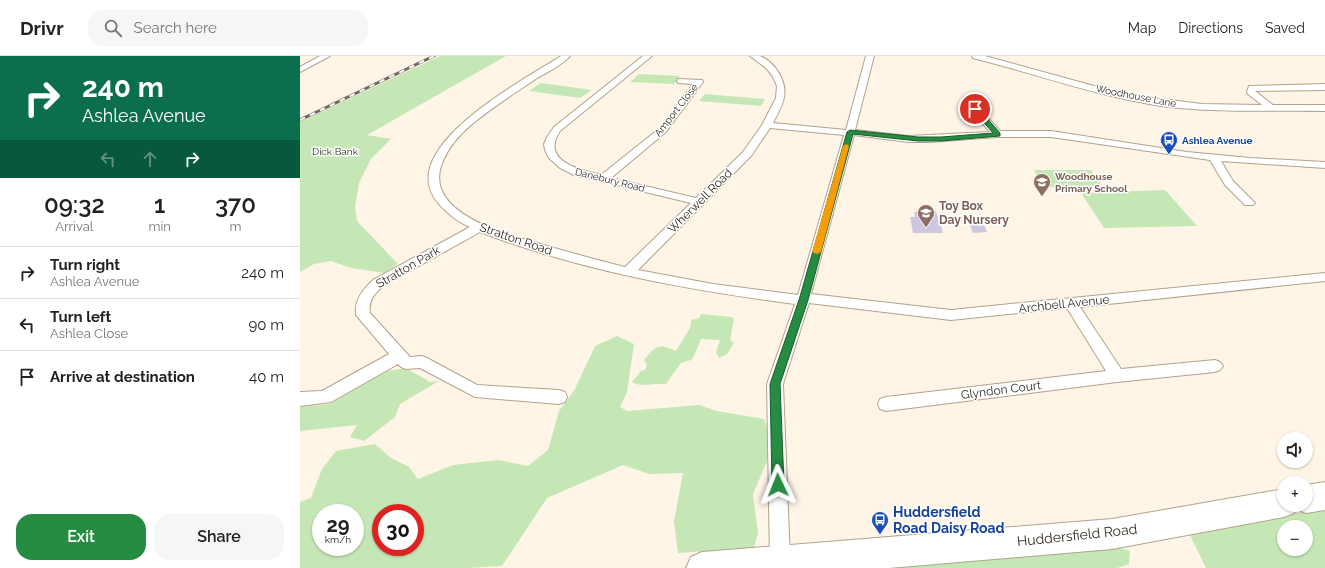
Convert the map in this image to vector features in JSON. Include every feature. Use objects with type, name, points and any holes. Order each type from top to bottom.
[{"type":"main road","points":[[1313,498],[1325,496]]},
{"type":"main road","name":"Huddersfield Road","points":[[702,568],[1112,534],[1277,504]]},
{"type":"street","points":[[300,70],[326,56]]},
{"type":"street","name":"Stratton Road","points":[[566,56],[467,123],[454,136],[437,162],[434,171],[434,182],[441,199],[457,215],[480,227],[580,261],[675,282],[803,299]]},
{"type":"street","name":"Danebury Road","points":[[648,56],[554,132],[550,140],[549,148],[551,155],[559,163],[574,172],[699,202]]},
{"type":"street","name":"Wherwell Road","points":[[628,272],[747,154],[767,125],[780,98],[780,86],[776,76],[769,66],[754,56]]},
{"type":"street","points":[[780,561],[775,384],[803,299],[868,68],[870,56]]},
{"type":"street","name":"Woodhouse Lane","points":[[976,56],[1101,90],[1160,103],[1209,107],[1325,108]]},
{"type":"street","name":"Amport Close","points":[[603,179],[663,130],[699,82],[681,81]]},
{"type":"street","points":[[1270,107],[1252,92],[1252,88],[1325,87]]},
{"type":"street","points":[[970,99],[975,109],[998,134]]},
{"type":"street","points":[[767,125],[918,139],[1037,133],[1067,136],[1214,158],[1325,165]]},
{"type":"street","points":[[1214,158],[1229,183],[1249,203]]},
{"type":"street","name":"Stratton Park","points":[[480,227],[378,283],[366,296],[363,304],[363,315],[406,363],[422,362],[475,391],[559,397]]},
{"type":"street","name":"Archbell Avenue","points":[[803,299],[940,315],[1071,304],[1325,277]]},
{"type":"street","points":[[1071,304],[1117,376]]},
{"type":"street","points":[[300,398],[325,397],[399,356]]},
{"type":"street","name":"Glyndon Court","points":[[886,404],[1117,376],[1215,366]]},
{"type":"green space","name":"Dick Bank","points":[[440,56],[506,56],[367,135],[391,139],[371,159],[359,183],[355,207],[357,221],[398,264],[384,273],[351,268],[331,261],[314,264],[300,272],[300,122]]},
{"type":"green space","points":[[639,74],[680,76],[674,84],[630,82]]},
{"type":"green space","points":[[541,83],[592,90],[580,98],[529,91]]},
{"type":"green space","points":[[705,94],[765,99],[761,106],[699,101]]},
{"type":"green space","points":[[1034,170],[1091,170],[1103,187],[1043,187]]},
{"type":"green space","points":[[1165,190],[1197,226],[1104,228],[1081,193]]},
{"type":"green space","points":[[701,314],[732,317],[734,319],[730,340],[734,343],[727,354],[719,358],[716,352],[720,340],[701,339],[691,360],[681,363],[666,384],[640,385],[632,382],[641,371],[645,370],[647,365],[644,360],[655,348],[662,346],[676,351],[690,328],[691,320],[699,318]]},
{"type":"green space","points":[[617,336],[634,344],[627,392],[620,407],[627,411],[699,405],[717,411],[764,419],[770,436],[768,459],[753,494],[758,533],[754,548],[678,553],[674,521],[683,473],[649,474],[623,465],[547,498],[502,566],[467,568],[300,568],[300,502],[311,498],[322,469],[336,451],[375,444],[391,458],[409,467],[418,479],[453,465],[499,460],[528,466],[548,450],[559,411],[575,389],[595,346]]},
{"type":"green space","points":[[406,368],[430,382],[439,381],[400,404],[395,417],[364,441],[350,437],[357,425],[300,431],[300,407],[329,404],[386,371]]},
{"type":"green space","points":[[1325,508],[1325,568],[1206,568],[1189,533],[1303,512],[1313,512],[1313,510]]},
{"type":"green space","points":[[1117,547],[1130,551],[1129,564],[1117,568],[898,568]]},
{"type":"building","name":"Toy Box Day Nursery","points":[[936,211],[943,233],[913,233],[910,217],[915,217],[914,212]]},
{"type":"building","points":[[981,218],[987,232],[973,233],[967,219]]},
{"type":"railway","points":[[300,120],[434,56]]},
{"type":"slow traffic","points":[[817,252],[846,146]]},
{"type":"place","name":"Ashlea Avenue","points":[[1169,155]]},
{"type":"place","name":"Woodhouse Primary School","points":[[1042,197]]},
{"type":"place","name":"Toy Box Day Nursery","points":[[926,228]]},
{"type":"place","name":"Huddersfield Road Daisy Road","points":[[880,535]]},
{"type":"route","points":[[778,485],[775,384],[803,300],[850,132],[918,139],[941,139],[998,134],[975,109]]}]
